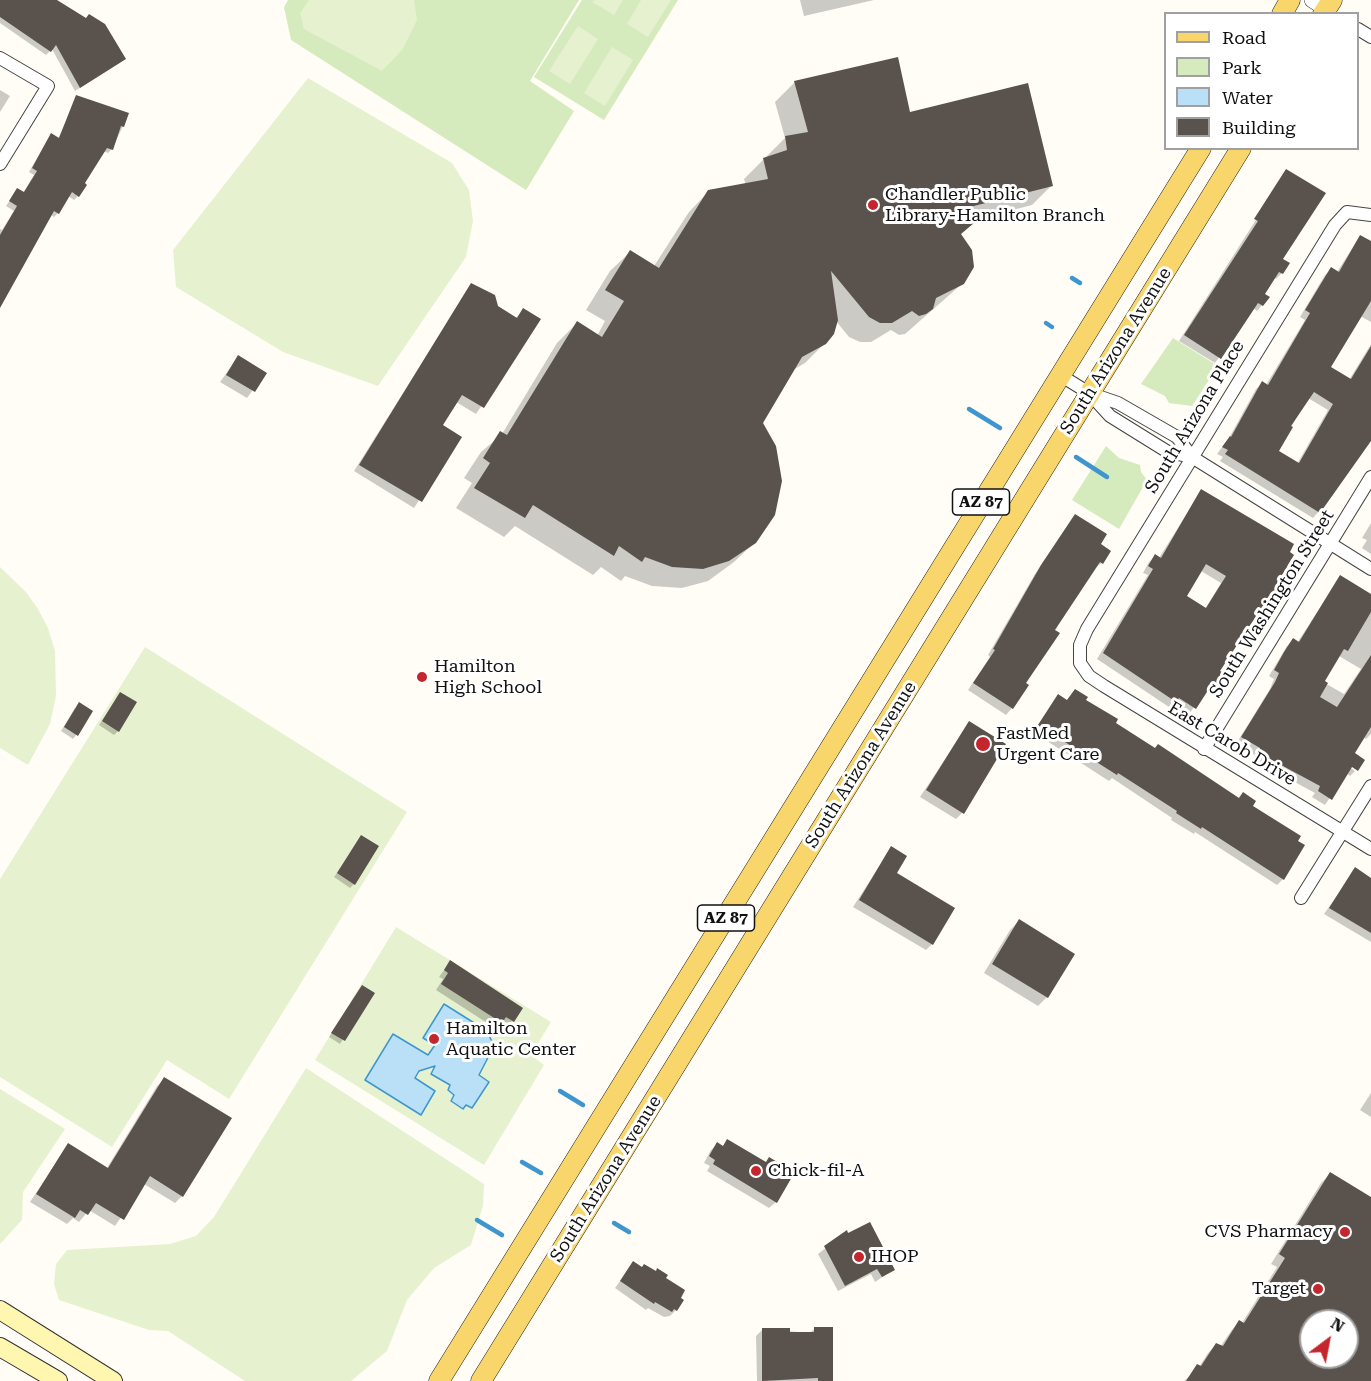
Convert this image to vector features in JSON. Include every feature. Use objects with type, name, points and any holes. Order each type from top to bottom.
[{"type":"main road","name":"South Arizona Avenue","points":[[439,1381],[1060,375],[1134,261],[1200,150]]},
{"type":"main road","name":"South Arizona Avenue","points":[[481,1381],[1239,150]]},
{"type":"main road","points":[[0,1311],[113,1381]]},
{"type":"main road","points":[[0,1347],[58,1381]]},
{"type":"street","points":[[0,58],[48,86],[0,164]]},
{"type":"street","name":"South Arizona Place","points":[[1080,663],[1080,645],[1087,629],[1335,225],[1347,212],[1368,214]]},
{"type":"street","points":[[1060,375],[1089,393],[1110,416],[1168,452],[1192,457],[1371,569]]},
{"type":"street","name":"South Washington Street","points":[[1204,749],[1371,477]]},
{"type":"street","name":"East Carob Drive","points":[[1080,663],[1089,676],[1204,749],[1371,849]]},
{"type":"street","points":[[1301,898],[1371,786]]},
{"type":"green space","points":[[288,0],[579,0],[530,81],[574,111],[526,190],[291,40],[284,7]]},
{"type":"green space","points":[[309,0],[414,0],[417,20],[403,49],[382,71],[304,29],[300,13]]},
{"type":"green space","points":[[582,0],[678,0],[604,120],[534,77]]},
{"type":"green space","points":[[594,0],[623,0],[614,15],[592,2]]},
{"type":"green space","points":[[641,0],[671,0],[648,37],[627,24]]},
{"type":"green space","points":[[578,26],[598,39],[570,84],[549,71]]},
{"type":"green space","points":[[612,47],[633,60],[605,106],[584,93]]},
{"type":"green space","points":[[308,78],[452,163],[469,190],[473,221],[466,257],[378,386],[283,352],[176,287],[173,250]]},
{"type":"green space","points":[[1173,338],[1218,366],[1192,406],[1169,403],[1165,396],[1141,384]]},
{"type":"green space","points":[[1106,446],[1119,458],[1140,465],[1141,472],[1147,480],[1119,529],[1072,500]]},
{"type":"green space","points":[[0,567],[26,592],[38,609],[48,628],[55,651],[56,696],[50,724],[28,765],[0,748]]},
{"type":"green space","points":[[145,647],[407,812],[229,1099],[167,1060],[112,1147],[0,1077],[0,879]]},
{"type":"green space","name":"Hamilton Aquatic Center","points":[[396,927],[551,1022],[531,1055],[544,1065],[484,1165],[315,1060]]},
{"type":"green space","points":[[306,1068],[484,1184],[483,1206],[471,1245],[434,1268],[407,1300],[387,1351],[351,1381],[245,1381],[168,1331],[149,1330],[59,1300],[54,1284],[56,1264],[67,1250],[170,1244],[196,1236],[214,1217]]},
{"type":"green space","points":[[0,1089],[65,1129],[23,1192],[22,1220],[0,1244]]},
{"type":"water","points":[[444,1004],[487,1031],[494,1046],[479,1075],[489,1082],[472,1108],[466,1105],[463,1109],[451,1101],[454,1095],[448,1090],[450,1085],[431,1074],[435,1066],[419,1071],[415,1078],[435,1091],[421,1115],[365,1080],[393,1034],[428,1055],[435,1045],[423,1038]]},
{"type":"building","points":[[0,0],[57,0],[86,18],[89,14],[105,24],[126,59],[80,88],[56,45],[51,52],[0,17]]},
{"type":"building","points":[[898,57],[910,112],[1028,83],[1053,186],[962,209],[974,223],[961,234],[972,250],[974,267],[964,284],[936,298],[933,309],[926,314],[919,316],[912,311],[892,323],[880,323],[869,317],[831,271],[838,320],[834,334],[826,344],[802,357],[763,423],[776,446],[782,481],[775,515],[756,543],[729,561],[703,569],[672,567],[645,557],[642,562],[619,546],[614,556],[533,505],[525,518],[474,488],[490,463],[483,458],[500,431],[507,435],[577,321],[602,337],[624,301],[605,290],[630,250],[659,268],[708,190],[768,179],[763,158],[787,150],[785,136],[808,132],[794,81]]},
{"type":"building","points":[[76,95],[129,113],[124,127],[121,126],[113,150],[107,148],[79,197],[72,192],[59,214],[54,211],[0,308],[0,235],[17,206],[9,201],[17,188],[24,192],[37,171],[32,168],[51,133],[59,138]]},
{"type":"building","points":[[1286,169],[1326,193],[1283,259],[1290,263],[1283,274],[1279,272],[1265,294],[1270,297],[1263,306],[1258,303],[1221,359],[1184,335],[1258,221],[1254,219]]},
{"type":"building","points":[[1360,235],[1371,241],[1371,301],[1331,367],[1351,379],[1371,346],[1371,441],[1320,513],[1225,454],[1228,450],[1222,447],[1231,437],[1262,381],[1268,385],[1310,313],[1305,310],[1331,267],[1339,272]],"holes":[[[1314,392],[1333,404],[1299,463],[1279,451],[1293,427],[1291,426]]]},
{"type":"building","points":[[471,283],[495,295],[498,306],[517,318],[523,308],[541,319],[484,408],[462,395],[443,425],[462,437],[422,502],[359,465]]},
{"type":"building","points":[[238,355],[267,373],[255,392],[226,375]]},
{"type":"building","points":[[1201,489],[1294,544],[1290,552],[1294,555],[1275,587],[1279,590],[1272,601],[1268,598],[1220,671],[1226,674],[1219,685],[1214,681],[1196,709],[1179,698],[1176,702],[1103,653],[1153,569],[1148,566],[1155,554],[1161,558]],"holes":[[[1206,564],[1226,576],[1206,608],[1187,596]]]},
{"type":"building","points":[[1075,514],[1107,534],[1101,544],[1111,551],[1103,564],[1100,562],[1055,630],[1060,633],[1026,683],[1029,685],[1013,709],[973,683],[995,650],[993,649],[1041,565]]},
{"type":"building","points":[[1340,575],[1371,594],[1371,612],[1348,651],[1344,649],[1325,681],[1328,683],[1320,697],[1337,707],[1371,655],[1371,727],[1355,753],[1365,760],[1358,771],[1352,767],[1332,800],[1318,791],[1320,786],[1257,752],[1260,748],[1241,737],[1275,682],[1279,673],[1274,670],[1284,652],[1293,638],[1299,642]]},
{"type":"building","points":[[1075,689],[1088,697],[1086,700],[1118,719],[1116,723],[1155,748],[1158,744],[1239,798],[1243,792],[1256,801],[1253,806],[1301,836],[1298,841],[1305,845],[1284,880],[1202,827],[1201,829],[1176,813],[1177,811],[1118,773],[1117,775],[1038,725],[1058,694],[1067,700]]},
{"type":"building","points":[[120,692],[137,702],[119,732],[102,721]]},
{"type":"building","points":[[79,702],[93,711],[78,736],[64,727]]},
{"type":"building","points":[[969,721],[1006,744],[964,814],[926,790]]},
{"type":"building","points":[[361,835],[379,846],[355,885],[337,873]]},
{"type":"building","points":[[891,846],[907,856],[897,873],[955,908],[933,945],[859,900]]},
{"type":"building","points":[[1355,867],[1371,878],[1371,933],[1329,908]]},
{"type":"building","points":[[1019,919],[1075,954],[1048,998],[992,964]]},
{"type":"building","points":[[450,960],[523,1008],[514,1022],[506,1017],[502,1023],[441,984],[448,973],[444,970]]},
{"type":"building","points":[[362,985],[375,993],[345,1041],[331,1033]]},
{"type":"building","points":[[164,1077],[232,1118],[183,1197],[150,1176],[124,1220],[96,1203],[88,1215],[80,1210],[75,1218],[36,1194],[68,1143],[108,1168]]},
{"type":"building","name":"Chick-fil-A","points":[[727,1139],[766,1162],[769,1157],[789,1169],[786,1174],[792,1177],[777,1203],[713,1164],[715,1160],[709,1156],[717,1142],[723,1146]]},
{"type":"building","name":"Target","points":[[1330,1172],[1371,1197],[1371,1381],[1186,1381],[1197,1364],[1201,1366],[1216,1343],[1223,1346],[1239,1320],[1244,1323],[1285,1258],[1279,1254]]},
{"type":"building","name":"IHOP","points":[[870,1222],[895,1270],[882,1277],[877,1269],[845,1286],[824,1246],[847,1230],[848,1233]]},
{"type":"building","points":[[633,1261],[642,1267],[644,1264],[656,1271],[657,1268],[668,1275],[666,1278],[685,1290],[681,1298],[684,1300],[677,1311],[674,1309],[672,1312],[655,1302],[654,1304],[620,1281]]},
{"type":"building","points":[[814,1327],[833,1327],[833,1381],[818,1381],[818,1378],[762,1381],[762,1328],[790,1328],[790,1332],[814,1332]]},
{"type":"waterway","points":[[1072,278],[1080,283]]},
{"type":"waterway","points":[[1046,323],[1052,327]]},
{"type":"waterway","points":[[969,409],[1000,428]]},
{"type":"waterway","points":[[1076,457],[1107,477]]},
{"type":"waterway","points":[[560,1091],[583,1105]]},
{"type":"waterway","points":[[522,1162],[541,1173]]},
{"type":"waterway","points":[[477,1220],[502,1235]]},
{"type":"waterway","points":[[614,1223],[629,1232]]},
{"type":"place","name":"Chandler Public Library-Hamilton Branch","points":[[873,205]]},
{"type":"place","name":"Hamilton High School","points":[[422,677]]},
{"type":"place","name":"FastMed Urgent Care","points":[[983,744]]},
{"type":"place","name":"Hamilton Aquatic Center","points":[[434,1039]]},
{"type":"place","name":"Chick-fil-A","points":[[756,1171]]},
{"type":"place","name":"CVS Pharmacy","points":[[1345,1232]]},
{"type":"place","name":"IHOP","points":[[859,1257]]},
{"type":"place","name":"Target","points":[[1318,1289]]}]
